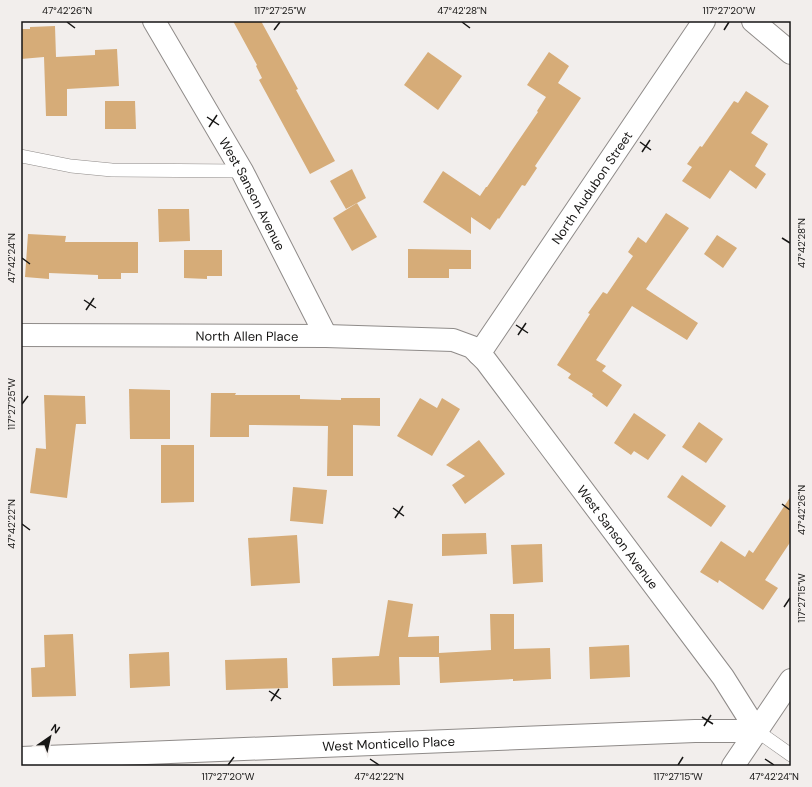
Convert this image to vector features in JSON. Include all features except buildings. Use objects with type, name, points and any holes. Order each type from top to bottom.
[{"type":"street","name":"North Audubon Street","points":[[476,351],[704,21]]},
{"type":"street","points":[[753,21],[791,53]]},
{"type":"street","name":"West Sanson Avenue","points":[[162,26],[242,171],[326,336]]},
{"type":"street","name":"North Allen Place","points":[[21,335],[326,336],[453,340],[476,351]]},
{"type":"street","name":"West Sanson Avenue","points":[[476,351],[486,361],[723,677],[757,731]]},
{"type":"street","points":[[733,766],[791,680]]},
{"type":"street","name":"West Monticello Place","points":[[21,758],[695,731],[757,731]]},
{"type":"lane","points":[[21,156],[70,166],[112,170],[242,171]]},
{"type":"lane","points":[[757,731],[791,755]]}]
